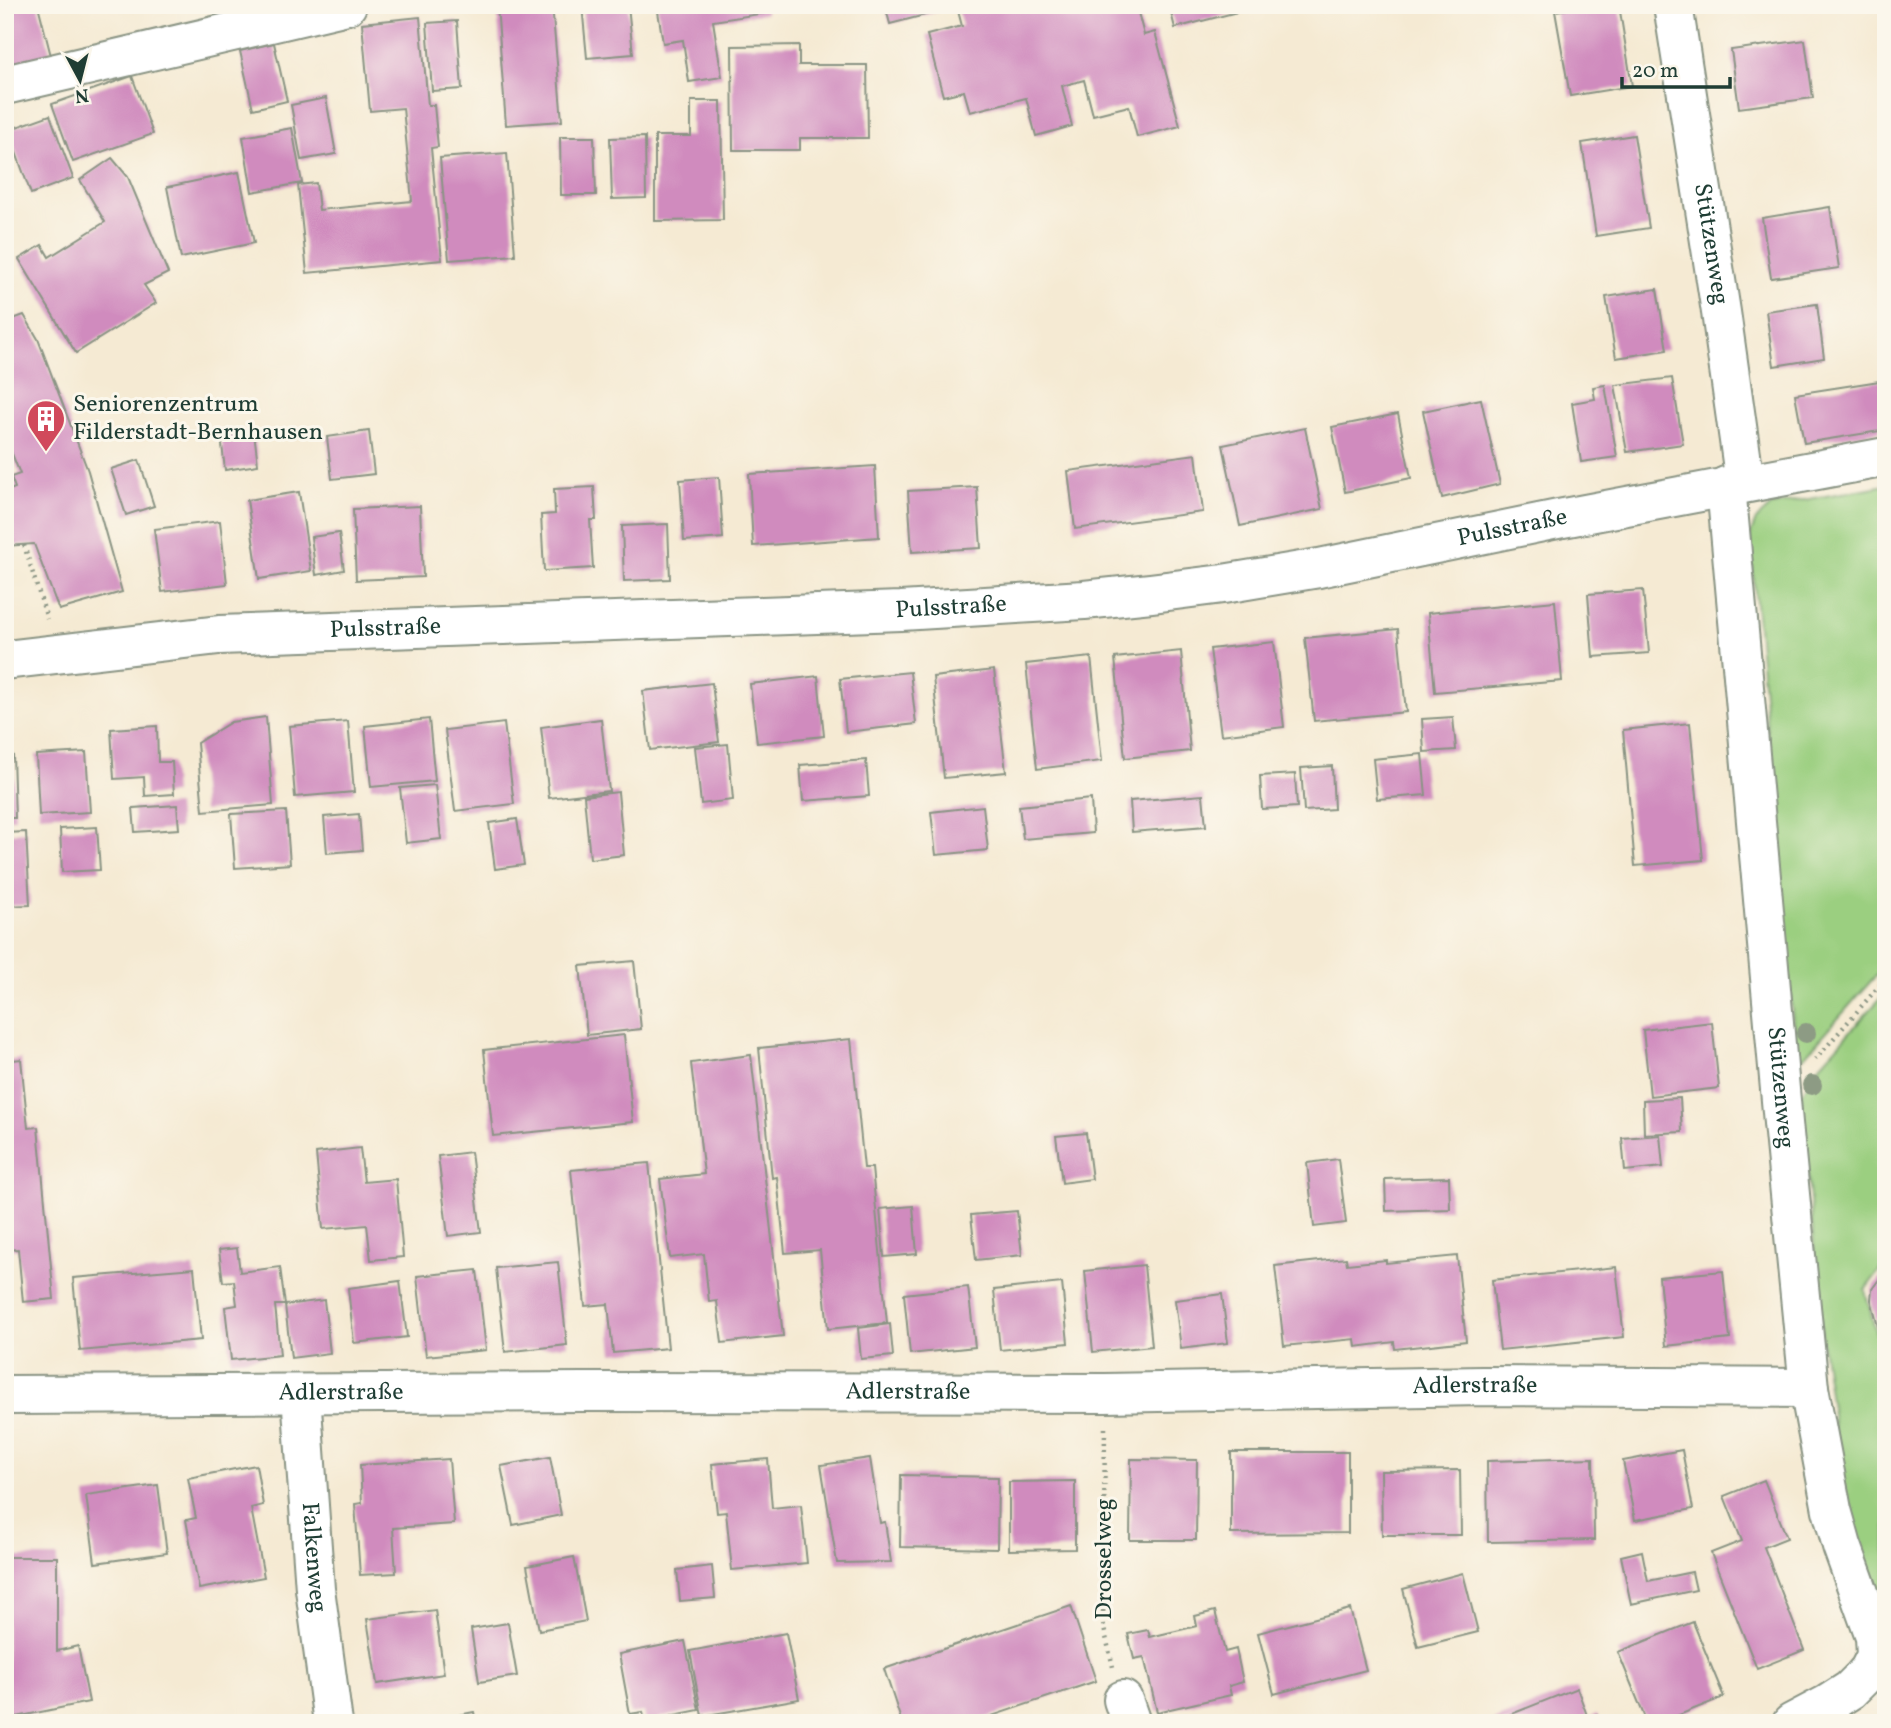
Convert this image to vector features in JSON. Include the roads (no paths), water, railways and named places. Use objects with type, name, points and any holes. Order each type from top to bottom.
[{"type":"street","points":[[5,85],[347,5]]},
{"type":"street","name":"Stützenweg","points":[[1673,5],[1721,312],[1783,1123],[1809,1388],[1832,1510],[1875,1637],[1873,1678]]},
{"type":"street","name":"Pulsstraße","points":[[5,660],[219,635],[306,630],[594,623],[901,611],[1084,600],[1223,584],[1305,570],[1886,457]]},
{"type":"street","name":"Adlerstraße","points":[[5,1395],[1105,1393],[1482,1386],[1809,1388]]},
{"type":"street","name":"Falkenweg","points":[[301,1394],[315,1589],[333,1723]]},
{"type":"street","points":[[1792,1723],[1873,1678]]},
{"type":"place","name":"Seniorenzentrum Filderstadt-Bernhausen","points":[[46,453]]}]
